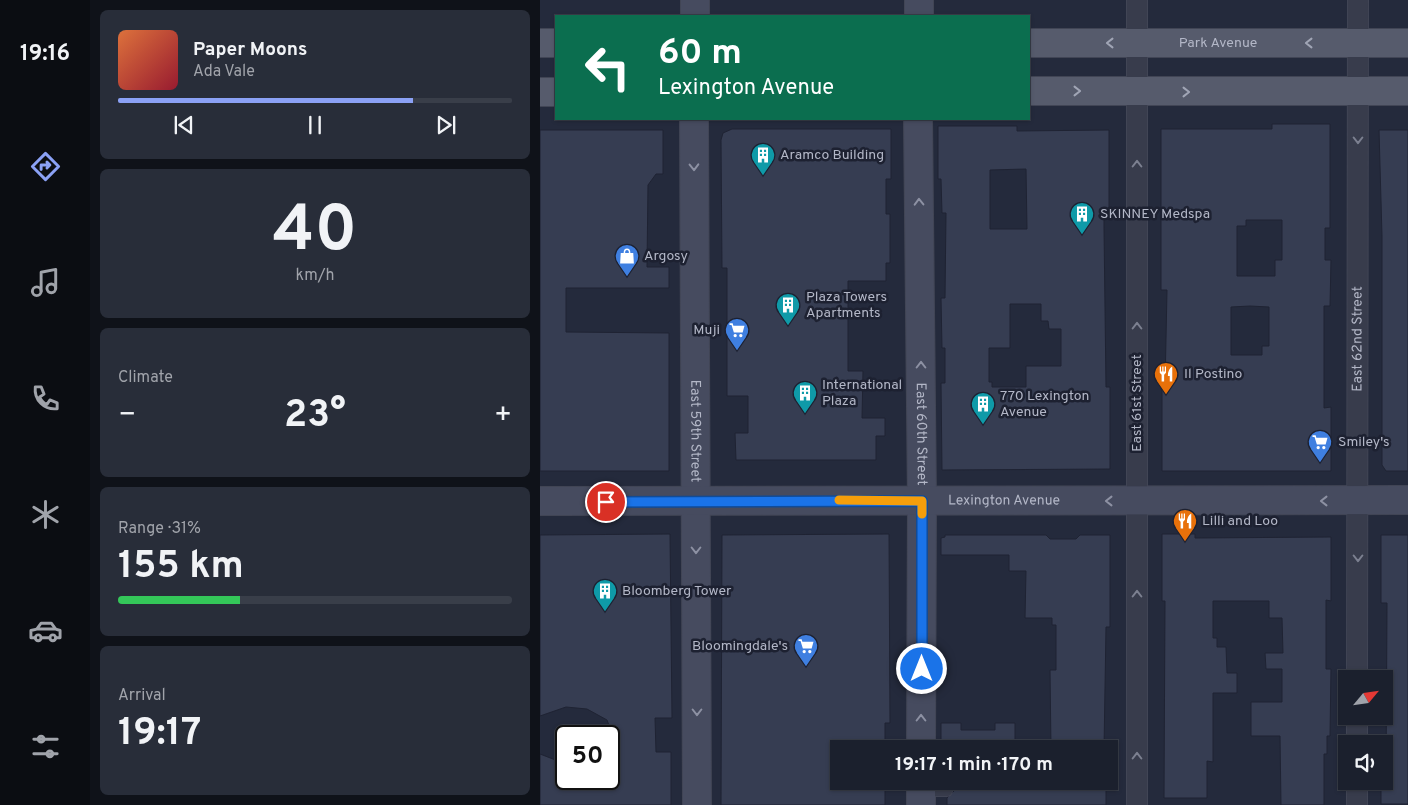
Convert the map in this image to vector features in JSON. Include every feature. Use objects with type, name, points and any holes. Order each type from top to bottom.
[{"type":"main road","points":[[695,0],[695,15]]},
{"type":"main road","points":[[919,0],[919,15]]},
{"type":"main road","points":[[540,43],[555,43]]},
{"type":"main road","name":"Park Avenue","points":[[1030,43],[1408,43]]},
{"type":"main road","points":[[1030,91],[1408,91]]},
{"type":"main road","points":[[540,92],[555,92]]},
{"type":"main road","name":"East 59th Street","points":[[694,120],[697,805]]},
{"type":"main road","name":"East 60th Street","points":[[918,120],[922,501],[921,740]]},
{"type":"main road","name":"Lexington Avenue","points":[[540,502],[1408,500]]},
{"type":"street","name":"East 61st Street","points":[[1137,0],[1137,805]]},
{"type":"street","name":"East 62nd Street","points":[[1357,670],[1358,0]]},
{"type":"street","points":[[1357,790],[1357,805]]},
{"type":"building","points":[[1272,124],[1330,124],[1330,228],[1325,228],[1325,260],[1331,260],[1330,306],[1324,306],[1324,408],[1331,407],[1331,471],[1162,471],[1162,387],[1165,387],[1167,290],[1161,290],[1161,129],[1272,129]],"holes":[[[1246,220],[1282,220],[1282,260],[1275,260],[1275,276],[1237,276],[1237,226],[1246,226]],[[1231,307],[1269,307],[1269,346],[1262,346],[1262,355],[1231,355]]]},
{"type":"building","points":[[938,126],[1017,126],[1017,131],[1109,130],[1109,211],[1104,211],[1104,227],[1106,387],[1110,387],[1110,469],[942,470],[941,383],[945,383],[945,348],[942,348],[941,298],[945,298],[946,213],[942,213],[941,179],[938,179]],"holes":[[[1026,169],[1027,229],[990,229],[990,170]],[[1010,304],[1041,304],[1041,321],[1048,321],[1049,329],[1061,329],[1061,366],[1026,366],[1026,387],[992,387],[992,382],[989,382],[989,348],[1010,348]]]},
{"type":"building","points":[[732,129],[891,129],[891,179],[886,179],[886,214],[890,214],[890,263],[886,263],[886,281],[848,281],[848,371],[863,371],[862,418],[885,418],[885,436],[876,436],[876,460],[736,460],[735,433],[748,433],[748,396],[727,396],[727,268],[722,268],[721,140],[723,133]]},
{"type":"building","points":[[540,130],[663,130],[663,174],[656,174],[648,185],[647,267],[669,267],[669,288],[566,288],[566,332],[669,333],[669,471],[540,471]]},
{"type":"building","points":[[1379,130],[1408,130],[1408,471],[1386,471],[1382,465],[1382,236]]},
{"type":"building","name":"Bloomberg Tower","points":[[670,534],[672,718],[655,718],[656,752],[671,752],[671,805],[540,805],[540,754],[555,760],[555,790],[620,790],[620,725],[609,725],[607,720],[587,709],[566,707],[540,716],[540,535]]},
{"type":"building","name":"Bloomingdale's","points":[[889,534],[890,723],[885,723],[885,740],[830,740],[830,790],[885,790],[885,805],[721,805],[722,535]]},
{"type":"building","points":[[1162,534],[1195,534],[1195,538],[1331,537],[1331,601],[1326,600],[1326,669],[1331,669],[1330,736],[1327,736],[1327,754],[1324,754],[1324,805],[1281,805],[1280,736],[1251,736],[1251,702],[1282,702],[1282,669],[1266,669],[1265,653],[1283,653],[1282,618],[1269,618],[1269,601],[1213,601],[1213,638],[1217,638],[1217,647],[1226,647],[1227,673],[1237,673],[1237,693],[1213,693],[1213,762],[1207,761],[1207,798],[1164,798],[1165,601],[1162,601]]},
{"type":"building","points":[[945,535],[1046,535],[1050,539],[1076,539],[1080,535],[1110,535],[1110,627],[1106,627],[1104,740],[1051,740],[1050,670],[1056,670],[1056,625],[1052,625],[1052,618],[1025,618],[1026,571],[1009,571],[1009,555],[941,555],[941,538],[945,537]]},
{"type":"building","points":[[1381,535],[1408,535],[1408,804],[1381,804],[1381,790],[1393,790],[1393,735],[1386,735],[1386,725],[1393,725],[1393,670],[1387,670],[1387,603],[1381,603]]},
{"type":"building","points":[[941,723],[961,723],[961,730],[995,730],[995,723],[1015,723],[1015,740],[941,740]]},
{"type":"building","points":[[1106,790],[1106,805],[947,805],[947,798],[954,791]]},
{"type":"slow traffic","points":[[839,500],[922,501],[922,514]]},
{"type":"place","name":"Aramco Building","points":[[763,176]]},
{"type":"place","name":"SKINNEY Medspa","points":[[1082,235]]},
{"type":"place","name":"Argosy","points":[[627,277]]},
{"type":"place","name":"Plaza Towers Apartments","points":[[788,326]]},
{"type":"place","name":"Muji","points":[[737,351]]},
{"type":"place","name":"Il Postino","points":[[1166,395]]},
{"type":"place","name":"International Plaza","points":[[805,414]]},
{"type":"place","name":"770 Lexington Avenue","points":[[983,425]]},
{"type":"place","name":"Smiley's","points":[[1320,463]]},
{"type":"place","name":"Lilli and Loo","points":[[1185,542]]},
{"type":"place","name":"Bloomberg Tower","points":[[605,612]]},
{"type":"place","name":"Bloomingdale's","points":[[806,667]]},
{"type":"route","points":[[606,502],[718,500],[922,501],[922,669]]}]
